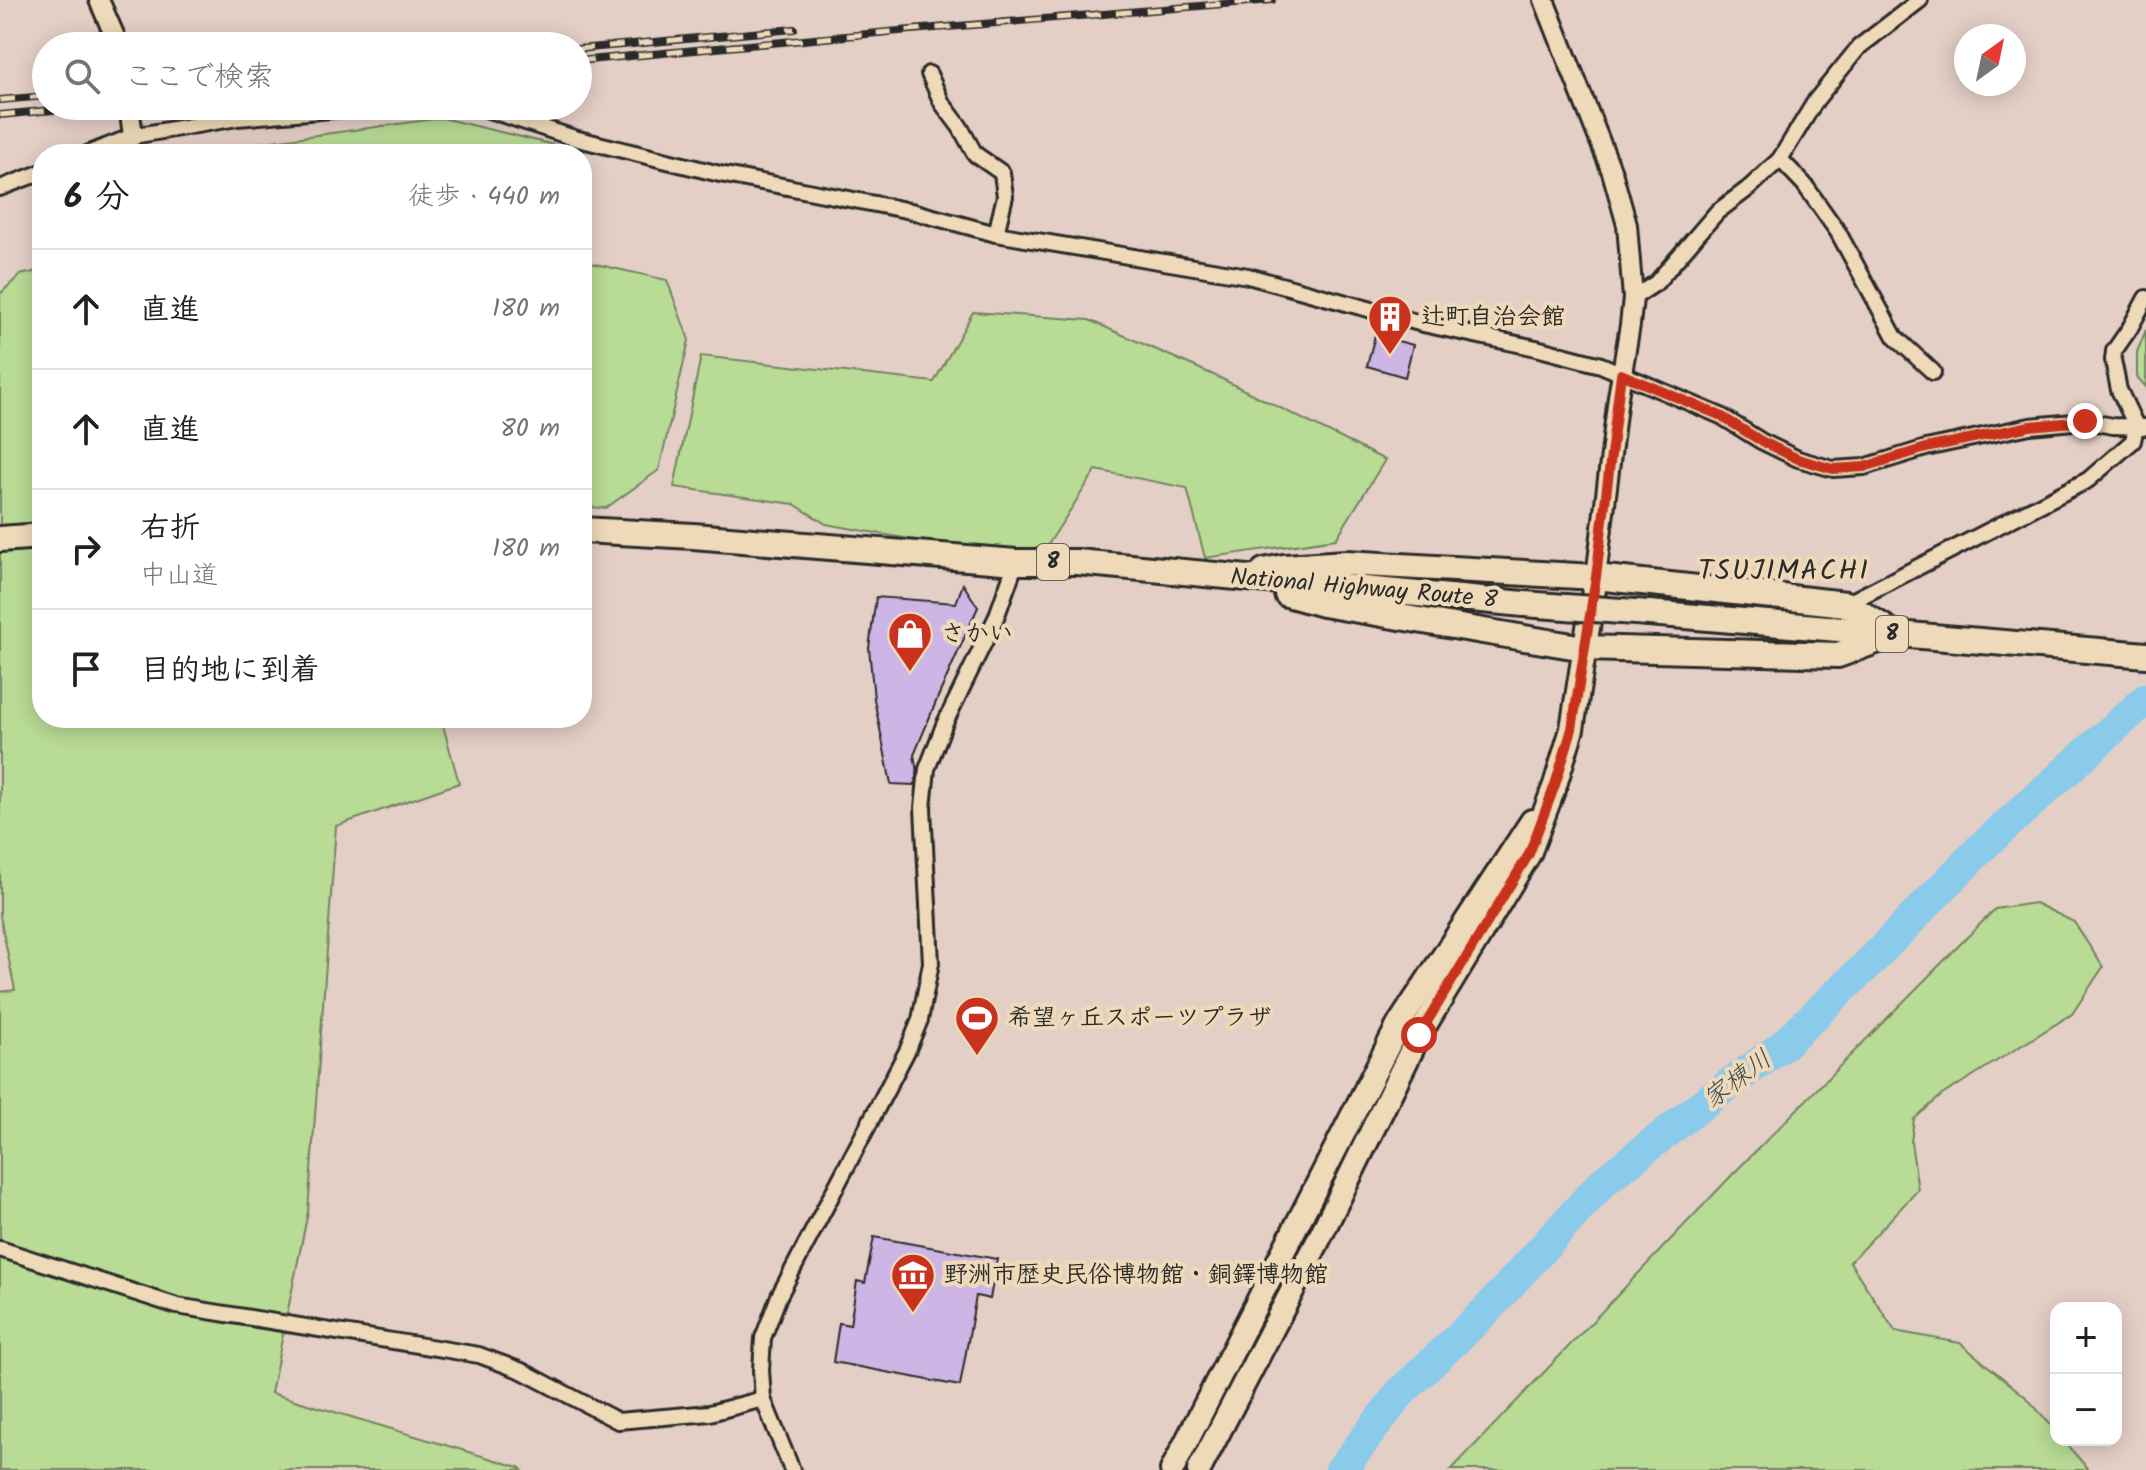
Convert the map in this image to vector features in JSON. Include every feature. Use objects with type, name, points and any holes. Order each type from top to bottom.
[{"type":"highway","name":"National Highway Route 8","points":[[592,531],[1016,562],[1077,562],[1524,604],[2140,654]]},
{"type":"highway","points":[[0,539],[32,537]]},
{"type":"highway","points":[[1231,578],[1284,567],[1346,563],[1596,577],[1846,604],[1895,634]]},
{"type":"highway","points":[[1231,578],[1323,604],[1584,648],[1838,655],[1895,634]]},
{"type":"main road","points":[[1199,1470],[1316,1245],[1419,1035],[1529,854],[1572,729],[1596,577]]},
{"type":"main road","points":[[1172,1470],[1399,1024],[1555,785]]},
{"type":"street","points":[[99,0],[113,32]]},
{"type":"street","points":[[1544,0],[1612,172],[1627,225],[1633,298],[1596,577]]},
{"type":"street","points":[[1633,298],[1656,283],[1717,212],[1780,159],[1816,100],[1859,47],[1920,0]]},
{"type":"street","points":[[929,74],[942,103],[975,154],[1002,173],[1005,196],[996,234]]},
{"type":"street","points":[[131,120],[133,136]]},
{"type":"street","points":[[113,144],[133,136],[225,120]]},
{"type":"street","points":[[519,120],[574,138],[720,174],[911,211],[996,234],[1248,276],[1423,324],[1601,365],[1721,416],[1798,459],[1833,469],[1864,467],[1926,448],[2030,426],[2085,421],[2113,426],[2141,426]]},
{"type":"street","points":[[1780,159],[1804,184],[1838,232],[1895,337],[1933,372]]},
{"type":"street","points":[[0,188],[32,176]]},
{"type":"street","points":[[2141,426],[2119,390],[2113,360],[2114,351],[2146,298]]},
{"type":"street","points":[[1846,604],[2088,480],[2133,441],[2141,426]]},
{"type":"street","points":[[792,1470],[763,1399],[763,1338],[779,1296],[908,1049],[920,1020],[931,963],[923,808],[927,769],[944,725],[996,618],[1016,562]]},
{"type":"street","points":[[0,1249],[177,1306],[479,1355],[522,1371],[618,1421],[710,1413],[763,1399]]},
{"type":"green space","points":[[427,120],[450,120],[551,144],[251,144]]},
{"type":"green space","points":[[592,263],[667,280],[689,340],[659,470],[606,508],[592,507]]},
{"type":"green space","points":[[32,272],[32,728],[444,728],[459,783],[336,826],[308,1212],[271,1393],[522,1470],[0,1470],[0,992],[15,990],[0,916],[0,294],[20,275]]},
{"type":"green space","points":[[973,312],[1089,320],[1216,376],[1385,460],[1336,539],[1205,558],[1187,488],[1096,470],[1037,562],[826,524],[794,504],[674,487],[701,356],[934,382]]},
{"type":"green space","points":[[2146,330],[2146,387],[2137,377],[2137,352]]},
{"type":"green space","points":[[2035,903],[2074,922],[2103,967],[2072,1014],[1942,1095],[1914,1119],[1911,1142],[1918,1190],[1850,1262],[1895,1331],[1960,1343],[2027,1398],[2050,1424],[2050,1446],[2068,1446],[2089,1470],[1451,1470],[1733,1174],[1995,909]]},
{"type":"building","name":"辻町自治会館","points":[[1375,335],[1413,345],[1405,377],[1367,366]]},
{"type":"building","name":"さかい","points":[[963,584],[978,607],[914,755],[917,771],[915,785],[891,784],[874,699],[869,648],[876,597],[956,603]]},
{"type":"building","points":[[874,1237],[997,1259],[990,1299],[976,1296],[960,1386],[833,1362],[839,1323],[850,1325],[857,1281],[865,1283]]},
{"type":"waterway","name":"家棟川","points":[[1341,1470],[1401,1392],[1487,1310],[1603,1182],[1781,1047],[1860,972],[1981,848],[2146,699]]},
{"type":"railway","points":[[592,60],[1272,0]]},
{"type":"railway","points":[[592,48],[794,29]]},
{"type":"railway","points":[[0,100],[32,97]]},
{"type":"railway","points":[[0,115],[32,112]]},
{"type":"place","name":"辻町自治会館","points":[[1390,356]]},
{"type":"place","name":"さかい","points":[[910,673]]},
{"type":"place","name":"希望ヶ丘スポーツプラザ","points":[[977,1057]]},
{"type":"place","name":"野洲市歴史民俗博物館・銅鐸博物館","points":[[913,1314]]},
{"type":"district","name":"TSUJIMACHI","points":[[1784,571]]},
{"type":"route","points":[[1419,1035],[1529,854],[1555,785],[1572,729],[1596,577],[1621,374],[1721,416],[1798,459],[1833,469],[1864,467],[1926,448],[2030,426],[2085,421]]}]
